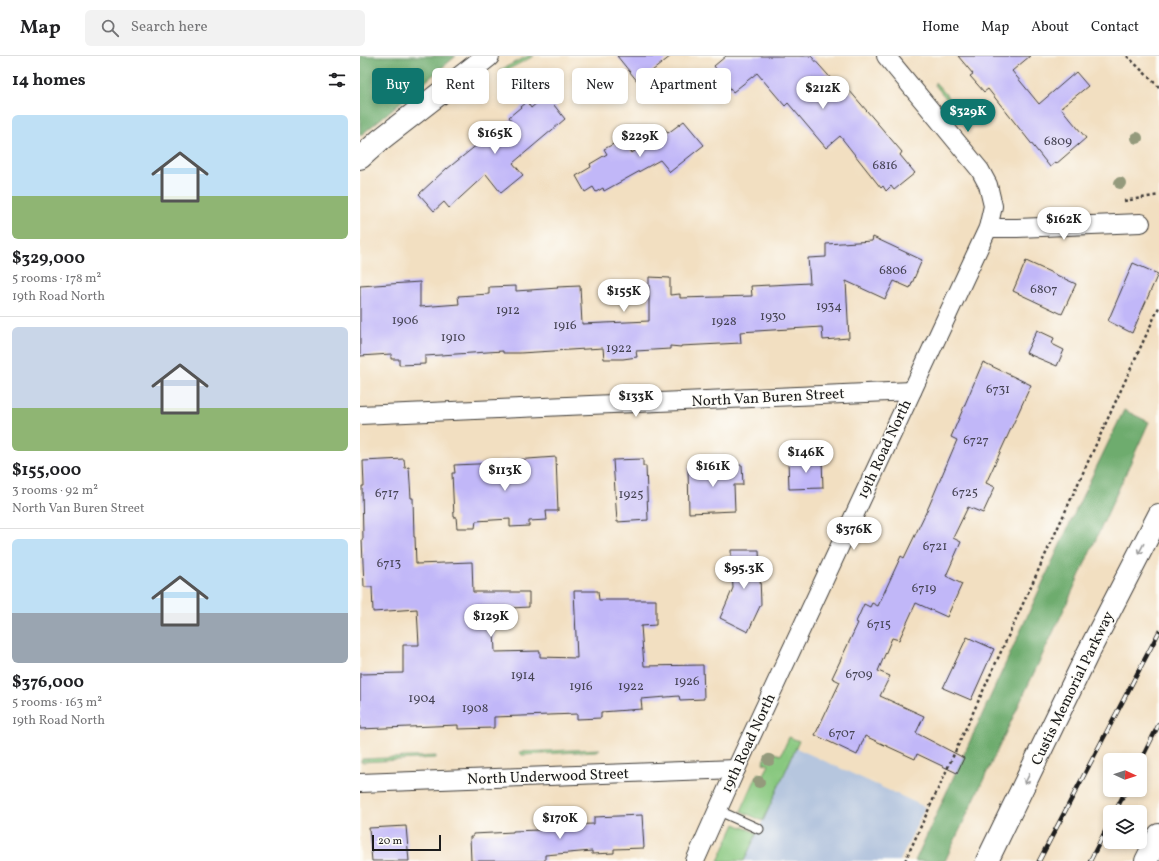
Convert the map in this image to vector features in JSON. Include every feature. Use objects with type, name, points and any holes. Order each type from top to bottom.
[{"type":"main road","points":[[360,158],[390,132],[488,56]]},
{"type":"main road","name":"Custis Memorial Parkway","points":[[987,861],[1088,653],[1159,515]]},
{"type":"main road","points":[[1146,861],[1159,835]]},
{"type":"street","name":"19th Road North","points":[[695,861],[717,810],[988,228],[993,206],[988,185],[980,170],[886,56]]},
{"type":"street","points":[[988,228],[1140,223]]},
{"type":"street","name":"North Van Buren Street","points":[[360,415],[912,391]]},
{"type":"street","name":"North Underwood Street","points":[[360,783],[736,769]]},
{"type":"lane","points":[[717,810],[759,829]]},
{"type":"path","points":[[1127,56],[1159,87]]},
{"type":"path","points":[[905,861],[1159,307]]},
{"type":"shaded area","points":[[796,748],[925,807],[900,861],[744,861]]},
{"type":"green space","points":[[360,56],[456,56],[442,68],[432,68],[432,76],[424,83],[424,68],[372,68],[372,104],[398,104],[360,136]]},
{"type":"green space","points":[[528,56],[534,56],[511,68],[504,68]]},
{"type":"green space","points":[[935,82],[958,108],[954,108],[935,85]]},
{"type":"green space","points":[[1124,410],[1149,422],[1067,603],[945,861],[915,861],[1081,499]]},
{"type":"green space","points":[[789,737],[799,741],[763,821],[741,811],[758,773],[763,776],[769,765],[763,763],[769,751],[781,755]]},
{"type":"green space","points":[[600,749],[597,751],[522,755],[519,752]]},
{"type":"green space","points":[[436,756],[436,758],[361,762],[362,759]]},
{"type":"green space","points":[[735,824],[757,833],[744,861],[718,861]]},
{"type":"building","points":[[617,56],[671,56],[656,68],[636,68],[636,80]]},
{"type":"building","points":[[726,56],[811,56],[828,75],[843,96],[849,90],[902,152],[900,155],[915,173],[894,190],[891,186],[886,191],[883,186],[881,188],[840,136],[826,148],[788,103],[785,106],[757,73],[733,92],[731,89],[731,68],[715,68],[714,66]]},
{"type":"building","points":[[958,56],[1030,56],[1012,71],[1039,104],[1076,72],[1088,86],[1061,108],[1086,138],[1056,164],[1055,163],[1050,167],[988,89],[984,92],[970,76],[973,74]]},
{"type":"building","points":[[525,104],[528,104],[531,108],[536,104],[553,104],[565,119],[513,163],[523,175],[501,193],[486,174],[449,208],[444,202],[434,211],[419,194],[447,168],[511,120],[509,117]]},
{"type":"building","points":[[684,121],[704,145],[670,172],[660,160],[604,191],[603,188],[596,192],[593,187],[585,192],[576,176],[591,167],[590,164],[607,154],[604,149],[625,138],[632,153],[665,129],[668,133]]},
{"type":"building","points":[[873,237],[922,260],[910,288],[894,281],[885,299],[846,281],[849,338],[823,340],[822,327],[740,332],[741,343],[681,347],[670,346],[670,349],[636,351],[637,357],[623,359],[604,359],[603,348],[520,353],[503,353],[503,351],[425,356],[425,364],[399,365],[399,359],[391,359],[391,354],[360,356],[360,286],[420,282],[420,307],[459,304],[458,296],[489,294],[489,287],[516,286],[516,291],[580,286],[582,324],[649,321],[649,277],[670,278],[670,295],[680,294],[680,298],[752,296],[751,286],[810,283],[808,258],[826,257],[826,244],[872,241]]},
{"type":"building","points":[[1026,261],[1076,284],[1062,314],[1013,291]]},
{"type":"building","points":[[1133,263],[1158,274],[1132,333],[1108,321]]},
{"type":"building","points":[[1037,330],[1054,338],[1052,344],[1064,350],[1057,366],[1026,353]]},
{"type":"building","points":[[983,362],[1031,385],[986,483],[995,487],[983,513],[968,507],[953,538],[961,542],[946,576],[962,584],[947,617],[916,603],[899,640],[892,638],[878,671],[890,676],[880,696],[924,716],[916,733],[964,758],[957,773],[917,754],[915,759],[865,736],[857,755],[815,735],[840,682],[832,678],[858,623],[856,622],[864,604],[870,607],[872,603],[878,606],[901,556],[904,558],[929,506],[957,440],[951,437]]},
{"type":"building","points":[[556,457],[558,511],[546,511],[547,520],[529,521],[529,526],[510,527],[510,519],[476,521],[475,528],[457,528],[456,517],[454,517],[452,473],[455,473],[454,465],[500,463],[500,461]]},
{"type":"building","points":[[404,459],[405,468],[409,467],[411,498],[413,498],[416,564],[472,562],[473,592],[529,592],[529,607],[493,609],[495,652],[540,651],[540,657],[577,658],[574,591],[598,591],[599,600],[656,600],[656,625],[641,626],[644,666],[703,665],[704,699],[680,700],[679,696],[641,699],[642,709],[601,712],[601,718],[577,719],[577,714],[494,717],[494,728],[458,729],[458,725],[360,729],[360,674],[403,673],[403,645],[419,645],[417,609],[373,612],[372,587],[364,587],[362,539],[362,486],[364,486],[363,461]]},
{"type":"building","points":[[643,459],[643,466],[646,466],[648,520],[617,522],[613,460]]},
{"type":"building","points":[[822,459],[823,488],[789,489],[788,460]]},
{"type":"building","points":[[742,465],[743,485],[734,485],[735,511],[689,513],[688,468]]},
{"type":"building","points":[[731,550],[759,550],[761,604],[748,632],[720,618],[733,588]]},
{"type":"building","points":[[967,637],[994,649],[971,700],[943,688]]},
{"type":"building","points":[[642,815],[644,848],[614,849],[614,853],[592,854],[592,851],[545,855],[545,861],[471,861],[470,837],[473,837],[473,834],[564,829],[564,825],[594,824],[594,817]]},
{"type":"building","points":[[406,826],[409,861],[372,861],[369,828]]},
{"type":"railway","points":[[1039,861],[1159,632]]},
{"type":"railway","points":[[1144,753],[1159,724]]},
{"type":"railway","points":[[1118,805],[1122,797]]},
{"type":"railway","points":[[1090,861],[1103,836]]}]
